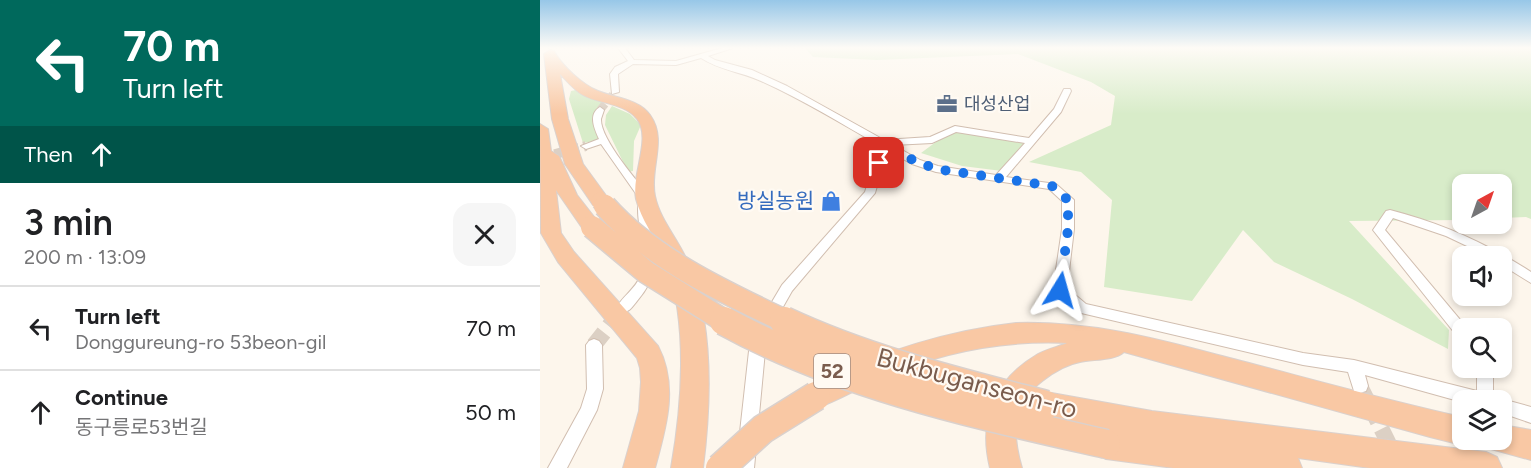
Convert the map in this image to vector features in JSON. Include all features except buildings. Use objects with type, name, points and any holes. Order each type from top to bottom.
[{"type":"highway","name":"Bukbuganseon-ro","points":[[553,70],[560,119],[574,164],[600,201],[624,228],[711,286],[814,336],[950,380],[1046,405],[1152,425],[1486,468]]},
{"type":"highway","points":[[567,70],[589,92],[638,112],[647,122],[650,150],[643,178],[645,198],[680,272],[693,341],[694,376],[687,468]]},
{"type":"highway","name":"Bukbuganseon-ro","points":[[540,118],[554,168],[568,196],[592,227],[616,252],[707,312],[759,340],[837,373],[928,402],[1106,444],[1286,468]]},
{"type":"highway","points":[[540,129],[545,225],[566,257],[649,354],[655,369],[656,390],[651,428],[639,468]]},
{"type":"highway","points":[[720,468],[763,429],[816,396],[884,365],[924,351],[986,337],[1046,332],[1096,336],[1132,344],[1452,428]]},
{"type":"highway","points":[[1006,468],[1002,457],[1004,410],[1024,382],[1055,358],[1082,350],[1132,344]]},
{"type":"highway","points":[[1512,441],[1531,446]]},
{"type":"street","points":[[615,92],[614,74],[617,70]]},
{"type":"street","points":[[741,70],[784,88],[884,143],[906,158]]},
{"type":"street","points":[[999,179],[1058,110],[1067,91]]},
{"type":"street","points":[[600,110],[597,122],[604,140],[629,179],[645,198],[642,211],[651,260],[642,286],[624,307]]},
{"type":"street","points":[[906,158],[932,140],[955,129],[1032,141]]},
{"type":"street","points":[[586,146],[604,140]]},
{"type":"street","points":[[884,143],[932,140]]},
{"type":"street","points":[[745,468],[757,351],[765,326],[787,288],[870,193],[884,143]]},
{"type":"street","points":[[879,163],[891,155],[936,169],[1052,186],[1068,200],[1068,229],[1060,290],[1082,308],[1271,352],[1354,366],[1452,392]]},
{"type":"street","points":[[1452,321],[1379,230],[1390,213],[1450,233],[1477,246]]},
{"type":"street","points":[[1512,266],[1531,278]]},
{"type":"street","points":[[557,468],[589,410],[595,389],[594,345]]},
{"type":"street","points":[[1354,366],[1360,386]]},
{"type":"street","points":[[1512,409],[1531,415]]},
{"type":"green space","points":[[1059,70],[1531,70],[1531,219],[1512,218],[1512,174],[1452,174],[1452,220],[1349,221],[1449,330],[1448,349],[1274,262],[1243,230],[1192,301],[1104,287],[1112,200],[1081,172],[1029,162],[1111,125],[1115,96],[1091,82]]},
{"type":"green space","points":[[576,90],[603,103],[593,115],[600,140],[583,143],[569,99],[571,91]]},
{"type":"green space","points":[[612,106],[630,114],[641,125],[634,141],[633,171],[628,172],[605,125],[606,115]]},
{"type":"green space","points":[[954,131],[1028,143],[1002,171],[962,166],[921,153]]},
{"type":"tunnel","points":[[600,110],[615,92]]},
{"type":"tunnel","points":[[540,158],[586,146]]},
{"type":"tunnel","points":[[612,322],[619,313]]},
{"type":"tunnel","points":[[594,345],[613,321]]},
{"type":"tunnel","points":[[1360,386],[1401,468]]},
{"type":"place","name":"대성산업","points":[[947,104]]},
{"type":"place","name":"방실농원","points":[[831,201]]},
{"type":"route","points":[[879,163],[891,155],[898,154],[925,166],[949,172],[1052,186],[1068,200],[1068,229],[1060,290]]}]
